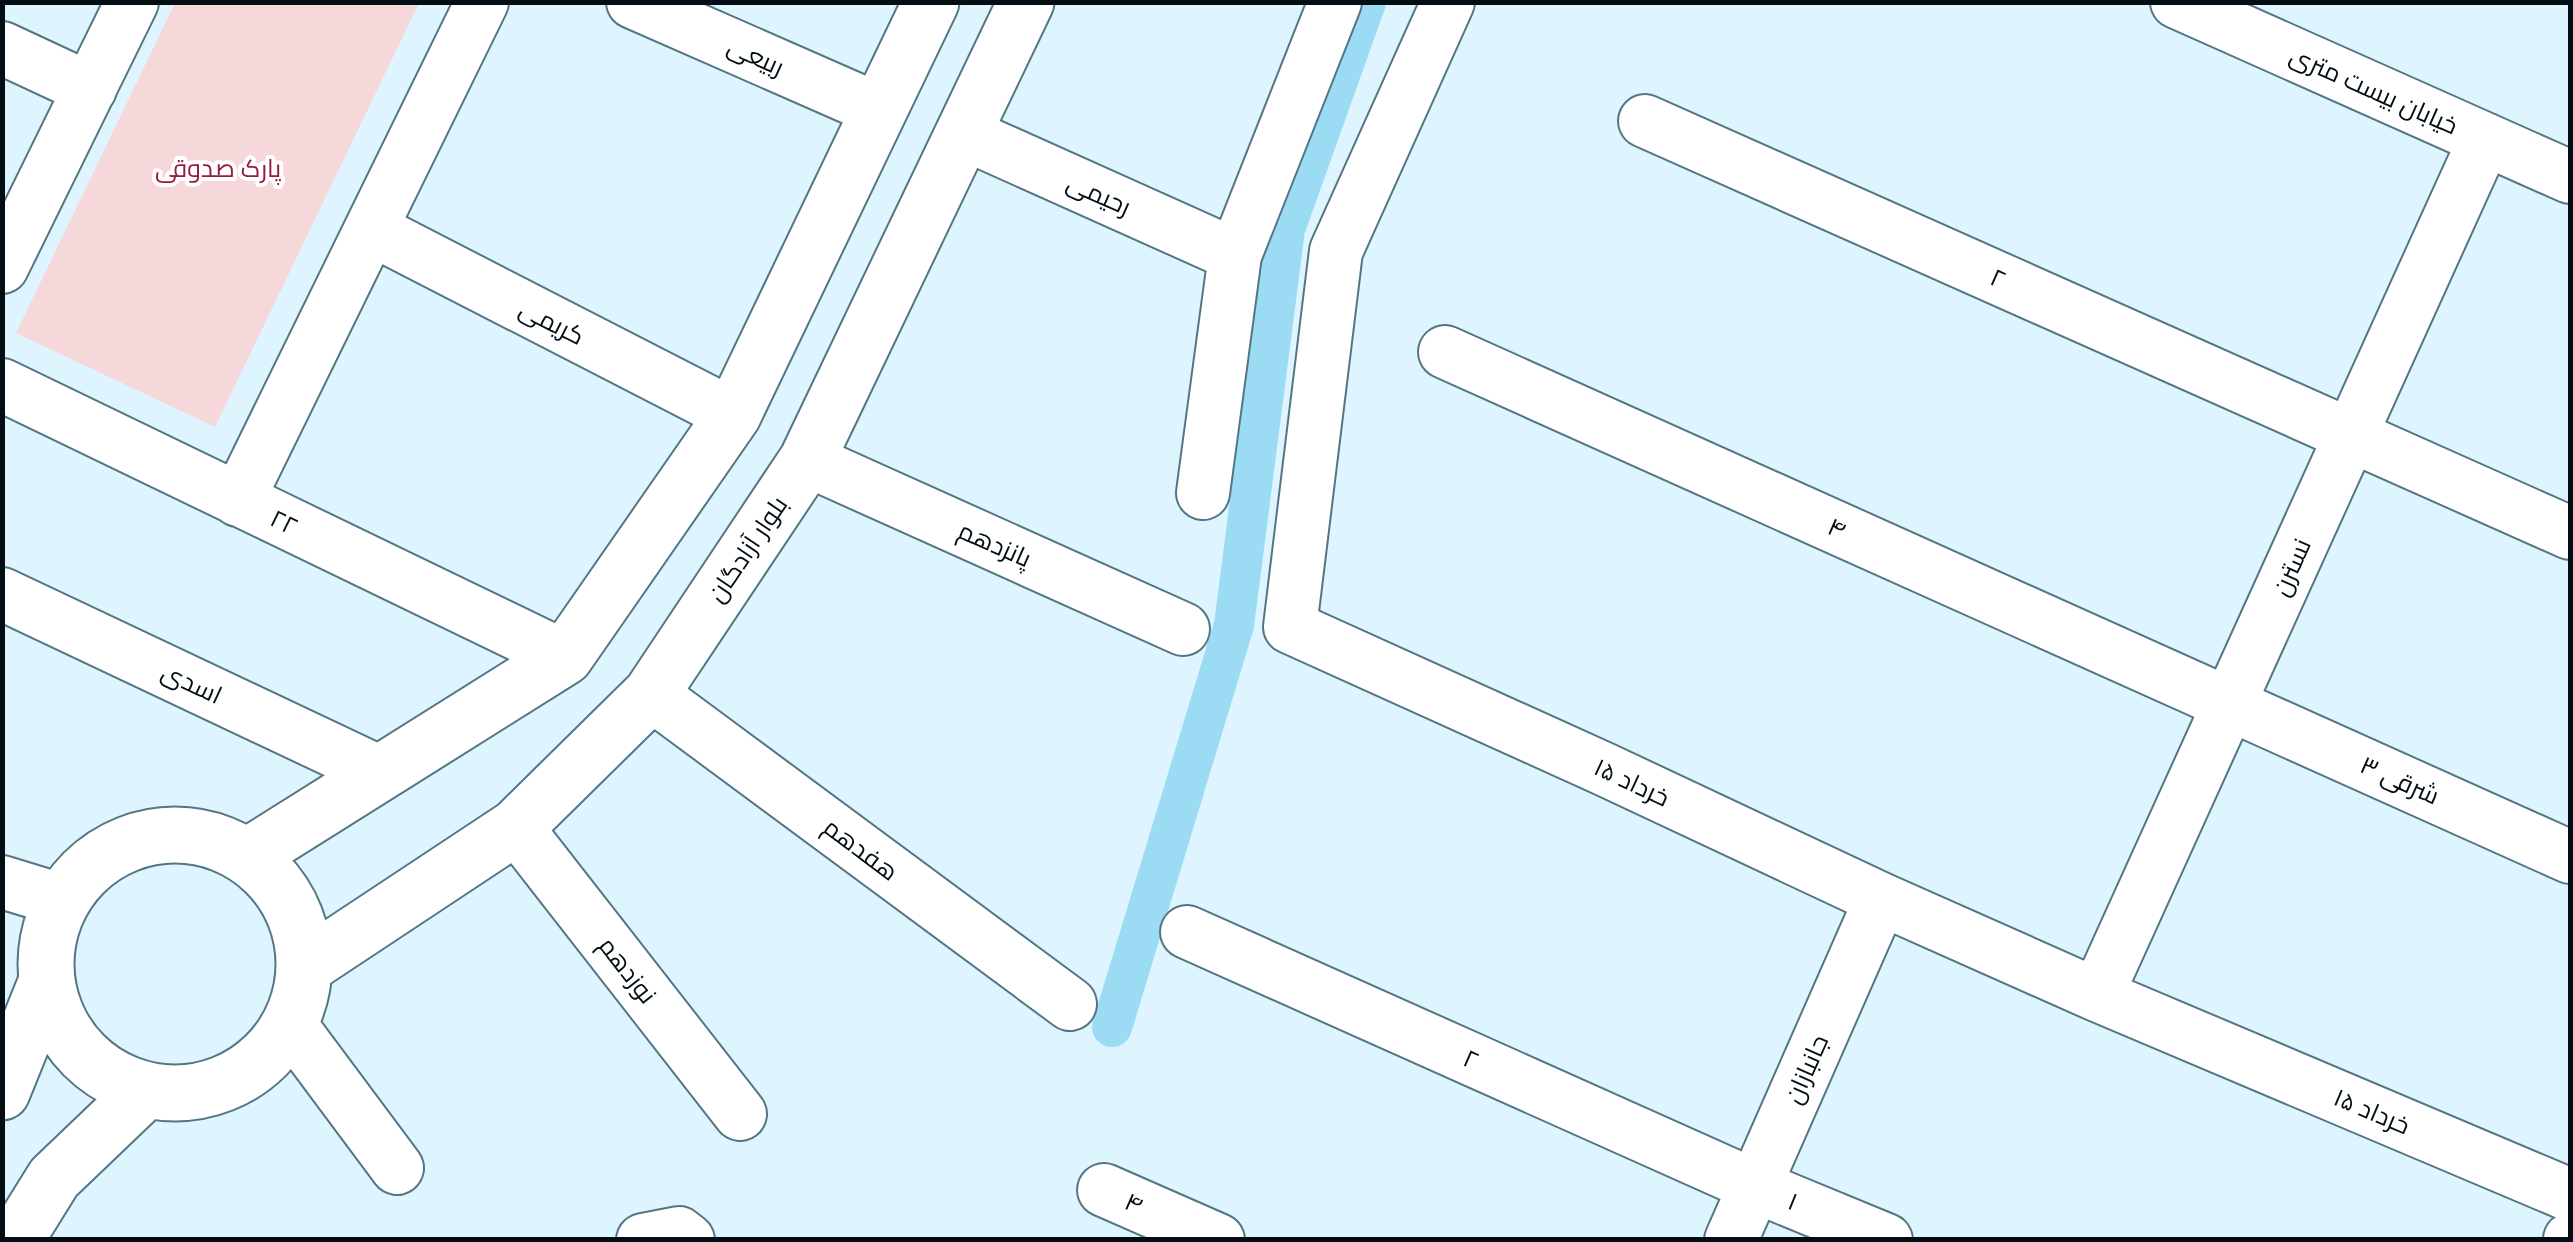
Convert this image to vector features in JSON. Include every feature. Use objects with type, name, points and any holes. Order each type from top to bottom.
[{"type":"main road","points":[[248,856],[565,657],[733,416],[930,2]]},
{"type":"main road","name":"بلوار آزادگان","points":[[306,966],[516,827],[650,694],[807,460],[1026,2]]},
{"type":"main road","points":[[166,834],[209,839],[248,856],[279,886],[299,923],[306,966],[298,1008],[289,1024],[276,1046],[244,1074],[205,1091],[162,1094],[120,1082],[85,1058],[59,1024],[46,983],[46,940],[62,900],[88,867],[125,844],[166,834]]},
{"type":"main road","points":[[2,1092],[46,983]]},
{"type":"main road","points":[[18,1240],[54,1178],[146,1090]]},
{"type":"street","points":[[2,267],[132,2]]},
{"type":"street","points":[[238,500],[482,2]]},
{"type":"street","name":"ربیعی","points":[[634,2],[879,110]]},
{"type":"street","points":[[1203,493],[1235,256],[1335,2]]},
{"type":"street","name":"۱۵ خرداد","points":[[1448,2],[1336,251],[1290,626],[1881,899],[2570,1196]]},
{"type":"street","name":"خیابان بیست متری","points":[[2177,2],[2570,177]]},
{"type":"street","points":[[2,48],[90,89]]},
{"type":"street","name":"۲","points":[[1645,121],[2570,532]]},
{"type":"street","name":"رحیمی","points":[[964,134],[1235,256]]},
{"type":"street","name":"نسترن","points":[[2097,995],[2485,139]]},
{"type":"street","name":"کریمی","points":[[371,228],[733,416]]},
{"type":"street","name":"۴","points":[[1444,352],[2229,704]]},
{"type":"street","name":"۲۲","points":[[2,386],[565,657]]},
{"type":"street","name":"پانزدهم","points":[[807,460],[1183,628]]},
{"type":"street","name":"اسدی","points":[[2,594],[381,773]]},
{"type":"street","name":"هفدهم","points":[[650,694],[1070,1004]]},
{"type":"street","name":"۳ شرقی","points":[[2229,704],[2570,857]]},
{"type":"street","name":"نوزدهم","points":[[516,827],[740,1114]]},
{"type":"street","points":[[2,882],[62,900]]},
{"type":"street","name":"جانبازان","points":[[1731,1240],[1881,899]]},
{"type":"street","name":"۲","points":[[1187,932],[1755,1186]]},
{"type":"street","points":[[289,1024],[397,1168]]},
{"type":"street","name":"۱","points":[[1755,1186],[1886,1240]]},
{"type":"street","name":"۴","points":[[1104,1190],[1218,1240]]},
{"type":"street","points":[[643,1240],[679,1233],[688,1240]]},
{"type":"green space","name":"پارک صدوقی","points":[[175,3],[419,3],[215,427],[16,333]]},
{"type":"waterway","points":[[1112,1027],[1234,625],[1285,229],[1366,2]]}]
